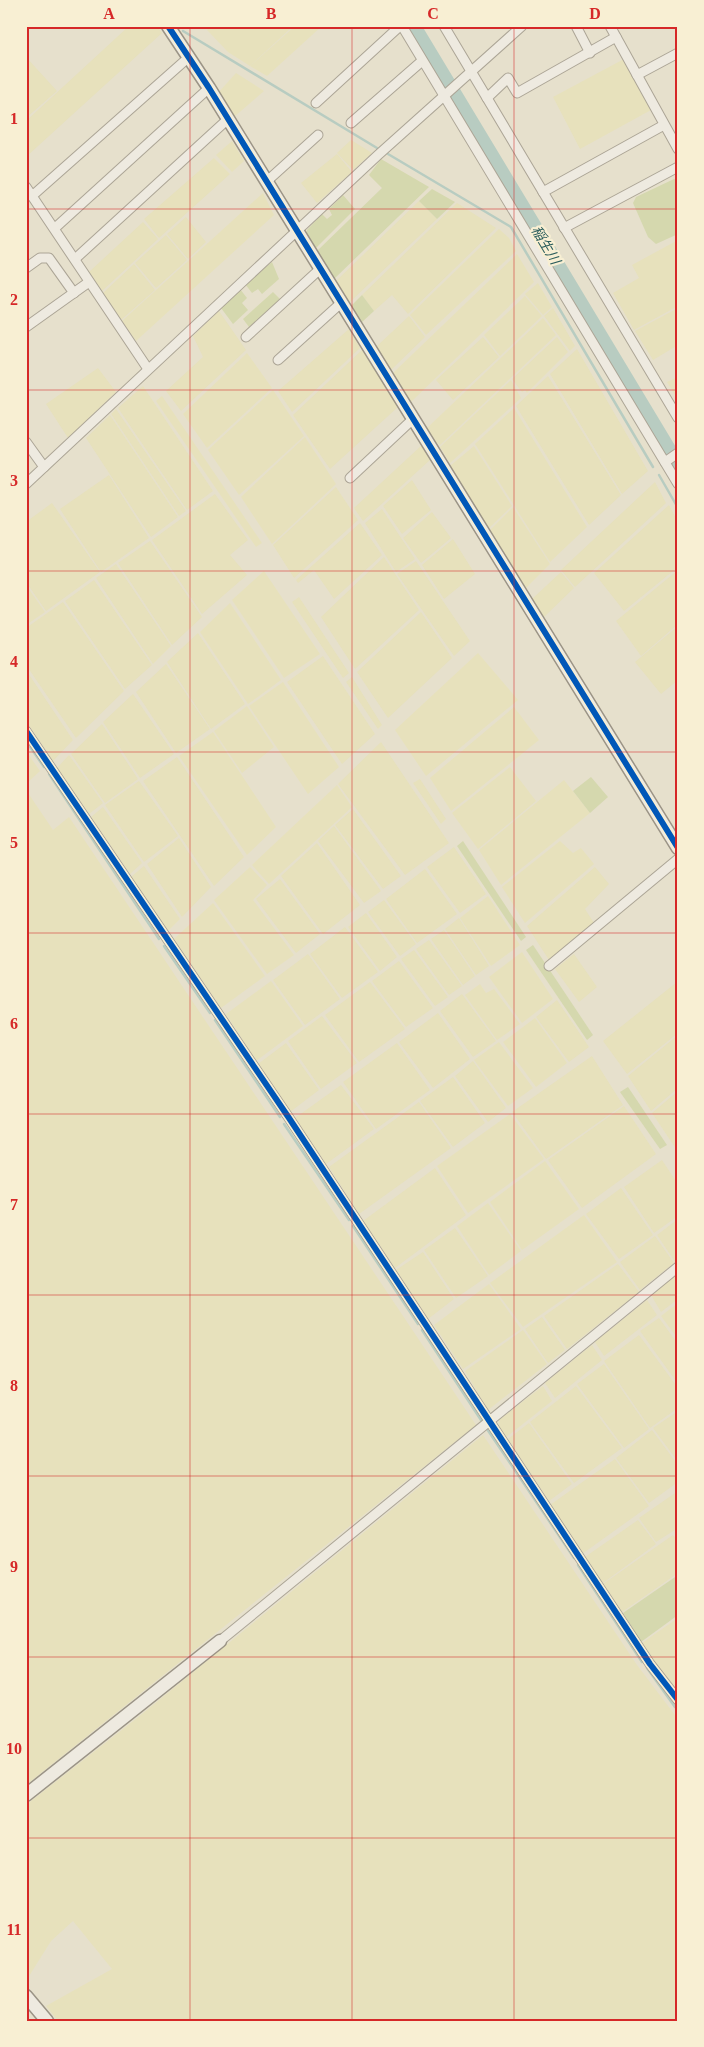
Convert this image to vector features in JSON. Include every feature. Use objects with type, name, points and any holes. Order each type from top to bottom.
[{"type":"street","points":[[168,26],[209,88],[678,848]]},
{"type":"street","points":[[316,103],[401,26],[445,94],[667,461],[678,484]]},
{"type":"street","points":[[444,26],[678,418]]},
{"type":"street","points":[[26,484],[445,94],[522,26]]},
{"type":"street","points":[[576,26],[590,53]]},
{"type":"street","points":[[610,26],[678,150]]},
{"type":"street","points":[[487,98],[508,78],[517,93],[616,38]]},
{"type":"street","points":[[637,75],[678,53]]},
{"type":"street","points":[[32,196],[189,57]]},
{"type":"street","points":[[351,123],[422,61]]},
{"type":"street","points":[[54,228],[209,88]]},
{"type":"street","points":[[75,259],[228,119]]},
{"type":"street","points":[[544,192],[664,125]]},
{"type":"street","points":[[266,182],[318,135]]},
{"type":"street","points":[[564,228],[678,167]]},
{"type":"street","points":[[26,187],[148,369]]},
{"type":"street","points":[[26,268],[40,258],[49,258],[74,293]]},
{"type":"street","points":[[246,337],[320,269]]},
{"type":"street","points":[[26,327],[89,282]]},
{"type":"street","points":[[278,360],[341,303]]},
{"type":"street","points":[[350,478],[413,419]]},
{"type":"street","points":[[26,442],[44,467]]},
{"type":"street","points":[[667,461],[678,453]]},
{"type":"street","points":[[26,731],[289,1118],[650,1664],[678,1700]]},
{"type":"street","points":[[549,966],[678,859]]},
{"type":"street","points":[[26,1795],[220,1641],[678,1267]]},
{"type":"street","points":[[27,1998],[47,2021]]},
{"type":"shaded area","points":[[129,26],[157,26],[162,33],[26,157],[26,121]]},
{"type":"shaded area","points":[[210,26],[288,26],[290,29],[250,66],[228,52],[207,30]]},
{"type":"shaded area","points":[[295,26],[322,26],[267,76],[250,66]]},
{"type":"shaded area","points":[[26,57],[57,91],[26,118]]},
{"type":"shaded area","points":[[624,59],[651,110],[580,149],[553,97]]},
{"type":"shaded area","points":[[236,73],[264,91],[234,117],[218,93]]},
{"type":"shaded area","points":[[351,140],[372,153],[353,170],[337,153]]},
{"type":"shaded area","points":[[232,141],[244,161],[232,172],[216,155]]},
{"type":"shaded area","points":[[337,154],[352,172],[317,203],[301,183]]},
{"type":"shaded area","points":[[214,158],[230,174],[159,238],[144,219]]},
{"type":"shaded area","points":[[263,193],[274,215],[136,341],[122,321]]},
{"type":"shaded area","points":[[419,201],[437,219],[349,303],[336,281]]},
{"type":"shaded area","points":[[457,203],[496,228],[408,314],[392,295],[374,311],[362,295]]},
{"type":"shaded area","points":[[186,217],[206,242],[188,259],[167,234]]},
{"type":"shaded area","points":[[143,222],[158,239],[102,291],[89,272]]},
{"type":"shaded area","points":[[499,229],[509,238],[516,251],[426,335],[410,315]]},
{"type":"shaded area","points":[[166,235],[187,260],[156,288],[135,263]]},
{"type":"shaded area","points":[[678,240],[678,306],[634,330],[613,293],[639,278],[632,265]]},
{"type":"shaded area","points":[[517,254],[534,282],[411,402],[393,373]]},
{"type":"shaded area","points":[[134,264],[155,290],[121,320],[103,293]]},
{"type":"shaded area","points":[[538,283],[552,307],[543,315],[525,294]]},
{"type":"shaded area","points":[[525,296],[542,316],[500,356],[484,335]]},
{"type":"shaded area","points":[[553,308],[575,346],[570,351],[544,316]]},
{"type":"shaded area","points":[[678,308],[678,345],[653,360],[635,331]]},
{"type":"shaded area","points":[[219,311],[246,350],[181,411],[166,391],[203,357],[193,336]]},
{"type":"shaded area","points":[[409,316],[425,337],[391,370],[376,347]]},
{"type":"shaded area","points":[[543,318],[556,335],[440,445],[437,443],[427,428]]},
{"type":"shaded area","points":[[349,329],[360,348],[292,412],[278,391]]},
{"type":"shaded area","points":[[483,337],[499,357],[453,400],[436,380]]},
{"type":"shaded area","points":[[557,337],[568,352],[527,393],[525,390],[522,392],[512,379]]},
{"type":"shaded area","points":[[577,349],[648,471],[622,494],[550,374]]},
{"type":"shaded area","points":[[362,350],[398,407],[330,469],[293,415]]},
{"type":"shaded area","points":[[247,353],[272,388],[207,448],[183,414]]},
{"type":"shaded area","points":[[98,368],[116,392],[68,438],[46,404]]},
{"type":"shaded area","points":[[548,376],[621,495],[589,525],[516,406]]},
{"type":"shaded area","points":[[678,377],[678,400],[667,382]]},
{"type":"shaded area","points":[[511,380],[521,398],[450,463],[440,447]]},
{"type":"shaded area","points":[[143,386],[213,491],[187,510],[118,408]]},
{"type":"shaded area","points":[[273,390],[304,436],[239,495],[208,450]]},
{"type":"shaded area","points":[[162,396],[262,543],[256,547],[156,401]]},
{"type":"shaded area","points":[[514,408],[587,527],[550,562],[475,444]]},
{"type":"shaded area","points":[[116,409],[186,511],[179,516],[111,414]]},
{"type":"shaded area","points":[[110,415],[178,517],[151,537],[86,438]]},
{"type":"shaded area","points":[[305,437],[336,484],[272,544],[241,497]]},
{"type":"shaded area","points":[[422,445],[430,460],[363,521],[354,508]]},
{"type":"shaded area","points":[[474,446],[512,506],[488,529],[450,466]]},
{"type":"shaded area","points":[[109,475],[149,538],[101,572],[60,509]]},
{"type":"shaded area","points":[[412,480],[431,510],[402,534],[383,506]]},
{"type":"shaded area","points":[[655,482],[666,503],[575,587],[561,570]]},
{"type":"shaded area","points":[[336,487],[358,520],[294,578],[273,545]]},
{"type":"shaded area","points":[[215,494],[248,540],[230,555],[247,575],[202,614],[152,540]]},
{"type":"shaded area","points":[[52,503],[100,572],[46,611],[26,582],[26,522]]},
{"type":"shaded area","points":[[669,505],[678,522],[678,567],[624,611],[594,573]]},
{"type":"shaded area","points":[[513,507],[550,564],[525,589],[490,530]]},
{"type":"shaded area","points":[[382,509],[415,559],[396,572],[365,523]]},
{"type":"shaded area","points":[[432,512],[451,538],[421,563],[403,538]]},
{"type":"shaded area","points":[[360,523],[382,555],[334,599],[314,570],[298,583],[296,580]]},
{"type":"shaded area","points":[[453,539],[475,574],[444,599],[422,565]]},
{"type":"shaded area","points":[[150,541],[202,617],[172,645],[118,563]]},
{"type":"shaded area","points":[[384,557],[419,610],[355,669],[321,617]]},
{"type":"shaded area","points":[[416,561],[470,641],[454,656],[397,574]]},
{"type":"shaded area","points":[[116,564],[171,646],[153,664],[96,578]]},
{"type":"shaded area","points":[[678,570],[678,624],[641,656],[616,621]]},
{"type":"shaded area","points":[[264,571],[320,654],[284,678],[232,600]]},
{"type":"shaded area","points":[[561,572],[574,588],[543,618],[532,599]]},
{"type":"shaded area","points":[[94,580],[152,665],[125,689],[65,601]]},
{"type":"shaded area","points":[[26,585],[45,612],[26,625]]},
{"type":"shaded area","points":[[299,597],[349,673],[343,678],[292,602]]},
{"type":"shaded area","points":[[63,602],[124,691],[76,738],[26,665],[26,628]]},
{"type":"shaded area","points":[[230,603],[281,680],[248,704],[200,632]]},
{"type":"shaded area","points":[[421,612],[452,658],[388,718],[357,672]]},
{"type":"shaded area","points":[[678,626],[678,680],[661,694],[635,662]]},
{"type":"shaded area","points":[[198,633],[245,704],[211,729],[167,662]]},
{"type":"shaded area","points":[[478,653],[518,700],[426,776],[395,730]]},
{"type":"shaded area","points":[[323,656],[375,734],[342,764],[287,682]]},
{"type":"shaded area","points":[[166,664],[210,729],[176,753],[136,692]]},
{"type":"shaded area","points":[[26,670],[73,740],[53,761],[26,721]]},
{"type":"shaded area","points":[[352,677],[382,725],[378,729],[346,682]]},
{"type":"shaded area","points":[[283,682],[339,767],[308,794],[249,706]]},
{"type":"shaded area","points":[[133,694],[174,754],[140,778],[103,722]]},
{"type":"shaded area","points":[[247,706],[274,747],[242,773],[214,731]]},
{"type":"shaded area","points":[[514,707],[539,740],[451,811],[430,778]]},
{"type":"shaded area","points":[[102,724],[138,779],[105,803],[71,754]]},
{"type":"shaded area","points":[[213,732],[276,827],[247,855],[179,756]]},
{"type":"shaded area","points":[[381,742],[449,843],[405,875],[338,784]]},
{"type":"shaded area","points":[[26,751],[40,771],[26,784]]},
{"type":"shaded area","points":[[69,755],[103,803],[89,814],[57,768]]},
{"type":"shaded area","points":[[177,757],[244,857],[214,886],[143,781]]},
{"type":"shaded area","points":[[510,767],[536,801],[478,849],[452,813]]},
{"type":"shaded area","points":[[420,779],[446,819],[441,824],[413,783]]},
{"type":"shaded area","points":[[564,780],[590,813],[501,885],[479,850]]},
{"type":"shaded area","points":[[139,781],[178,836],[144,862],[105,805]]},
{"type":"shaded area","points":[[337,785],[352,807],[269,884],[252,865]]},
{"type":"shaded area","points":[[26,790],[53,830],[69,817],[476,1425],[26,1785]]},
{"type":"shaded area","points":[[103,807],[142,863],[130,874],[91,817]]},
{"type":"shaded area","points":[[353,809],[401,876],[383,889],[335,825]]},
{"type":"shaded area","points":[[334,826],[381,891],[364,903],[318,841]]},
{"type":"shaded area","points":[[179,838],[211,887],[182,917],[147,864]]},
{"type":"shaded area","points":[[560,841],[573,853],[581,848],[594,864],[525,923],[502,887]]},
{"type":"shaded area","points":[[317,843],[360,905],[323,934],[281,876]]},
{"type":"shaded area","points":[[454,847],[486,894],[460,913],[427,867]]},
{"type":"shaded area","points":[[144,866],[180,919],[168,931],[131,877]]},
{"type":"shaded area","points":[[250,867],[267,885],[253,900],[294,955],[267,974],[214,900]]},
{"type":"shaded area","points":[[595,867],[609,884],[585,909],[594,923],[549,960],[527,926]]},
{"type":"shaded area","points":[[425,869],[457,914],[417,943],[386,899]]},
{"type":"shaded area","points":[[280,879],[320,934],[296,953],[256,899]]},
{"type":"shaded area","points":[[488,896],[520,945],[491,966],[460,918]]},
{"type":"shaded area","points":[[384,900],[416,944],[400,956],[368,912]]},
{"type":"shaded area","points":[[213,903],[265,976],[221,1008],[174,939]]},
{"type":"shaded area","points":[[366,913],[397,957],[380,971],[348,927]]},
{"type":"shaded area","points":[[459,918],[489,966],[476,975],[445,929]]},
{"type":"shaded area","points":[[345,927],[378,972],[342,998],[310,954]]},
{"type":"shaded area","points":[[444,930],[475,976],[463,985],[431,939]]},
{"type":"shaded area","points":[[429,940],[462,986],[449,995],[416,949]]},
{"type":"shaded area","points":[[414,950],[448,997],[435,1006],[401,959]]},
{"type":"shaded area","points":[[522,952],[553,999],[522,1023],[489,977]]},
{"type":"shaded area","points":[[308,954],[340,999],[305,1025],[273,980]]},
{"type":"shaded area","points":[[574,954],[597,987],[579,1002],[555,969]]},
{"type":"shaded area","points":[[399,961],[433,1008],[406,1027],[372,981]]},
{"type":"shaded area","points":[[271,981],[303,1026],[256,1061],[226,1014]]},
{"type":"shaded area","points":[[370,982],[405,1029],[359,1062],[325,1015]]},
{"type":"shaded area","points":[[677,982],[678,1033],[627,1074],[603,1041]]},
{"type":"shaded area","points":[[480,984],[486,993],[494,989],[520,1024],[497,1040],[465,995]]},
{"type":"shaded area","points":[[462,994],[496,1041],[473,1057],[440,1011]]},
{"type":"shaded area","points":[[557,1000],[589,1047],[569,1062],[536,1017]]},
{"type":"shaded area","points":[[438,1013],[470,1059],[433,1088],[399,1042]]},
{"type":"shaded area","points":[[322,1016],[357,1063],[321,1089],[288,1041]]},
{"type":"shaded area","points":[[535,1018],[567,1063],[536,1087],[503,1042]]},
{"type":"shaded area","points":[[678,1035],[678,1088],[651,1111],[628,1076]]},
{"type":"shaded area","points":[[499,1042],[533,1088],[508,1106],[474,1060]]},
{"type":"shaded area","points":[[286,1043],[319,1090],[290,1112],[258,1064]]},
{"type":"shaded area","points":[[397,1043],[430,1090],[376,1129],[343,1082]]},
{"type":"shaded area","points":[[592,1056],[623,1105],[546,1159],[512,1112]]},
{"type":"shaded area","points":[[473,1061],[506,1108],[488,1122],[455,1076]]},
{"type":"shaded area","points":[[453,1077],[485,1123],[453,1147],[420,1101]]},
{"type":"shaded area","points":[[341,1085],[374,1129],[326,1164],[295,1118]]},
{"type":"shaded area","points":[[678,1091],[678,1147],[676,1149],[652,1113]]},
{"type":"shaded area","points":[[419,1102],[451,1148],[359,1214],[329,1167]]},
{"type":"shaded area","points":[[624,1106],[656,1154],[582,1208],[548,1160]]},
{"type":"shaded area","points":[[510,1114],[544,1159],[468,1213],[437,1166]]},
{"type":"shaded area","points":[[662,1160],[678,1184],[678,1216],[654,1233],[624,1187]]},
{"type":"shaded area","points":[[545,1161],[579,1209],[522,1250],[490,1202]]},
{"type":"shaded area","points":[[435,1168],[466,1215],[395,1268],[363,1221]]},
{"type":"shaded area","points":[[621,1188],[653,1235],[619,1259],[586,1214]]},
{"type":"shaded area","points":[[488,1203],[521,1251],[489,1275],[457,1226]]},
{"type":"shaded area","points":[[584,1215],[617,1262],[523,1327],[490,1283]]},
{"type":"shaded area","points":[[678,1219],[678,1260],[675,1262],[657,1235]]},
{"type":"shaded area","points":[[455,1228],[488,1276],[456,1298],[424,1250]]},
{"type":"shaded area","points":[[655,1236],[674,1263],[640,1290],[620,1262]]},
{"type":"shaded area","points":[[423,1252],[454,1299],[428,1319],[396,1270]]},
{"type":"shaded area","points":[[618,1264],[639,1292],[567,1349],[544,1316]]},
{"type":"shaded area","points":[[678,1273],[678,1299],[661,1312],[651,1295]]},
{"type":"shaded area","points":[[489,1284],[521,1329],[463,1369],[434,1325]]},
{"type":"shaded area","points":[[647,1300],[657,1315],[604,1356],[595,1342]]},
{"type":"shaded area","points":[[678,1303],[678,1339],[661,1316]]},
{"type":"shaded area","points":[[542,1317],[565,1350],[548,1363],[525,1329]]},
{"type":"shaded area","points":[[659,1318],[678,1344],[678,1384],[640,1331]]},
{"type":"shaded area","points":[[523,1330],[547,1364],[488,1410],[465,1371]]},
{"type":"shaded area","points":[[639,1335],[678,1388],[678,1408],[650,1428],[604,1361]]},
{"type":"shaded area","points":[[592,1345],[602,1360],[555,1398],[545,1383]]},
{"type":"shaded area","points":[[604,1364],[649,1429],[624,1448],[577,1384]]},
{"type":"shaded area","points":[[543,1386],[552,1401],[505,1438],[498,1426],[499,1420]]},
{"type":"shaded area","points":[[576,1386],[622,1448],[574,1483],[530,1422]]},
{"type":"shaded area","points":[[678,1411],[678,1462],[653,1428]]},
{"type":"shaded area","points":[[529,1423],[572,1484],[549,1501],[508,1439]]},
{"type":"shaded area","points":[[652,1430],[678,1465],[678,1482],[649,1503],[616,1458]]},
{"type":"shaded area","points":[[483,1435],[637,1665],[678,1719],[678,2021],[58,2021],[46,2006],[112,1969],[73,1921],[51,1941],[26,1981],[26,1805],[137,1718]]},
{"type":"shaded area","points":[[615,1459],[649,1506],[582,1554],[550,1505]]},
{"type":"shaded area","points":[[678,1491],[678,1528],[656,1542],[639,1518]]},
{"type":"shaded area","points":[[638,1520],[656,1544],[603,1583],[585,1557]]},
{"type":"shaded area","points":[[673,1535],[678,1541],[678,1573],[622,1612],[603,1584]]},
{"type":"shaded area","points":[[678,1618],[678,1694],[642,1643]]},
{"type":"green space","points":[[381,159],[429,187],[334,279],[317,251],[382,188],[369,175]]},
{"type":"green space","points":[[674,179],[678,180],[678,234],[656,244],[648,237],[633,203],[636,197]]},
{"type":"green space","points":[[432,189],[455,202],[437,219],[419,201]]},
{"type":"green space","points":[[343,195],[355,209],[315,249],[306,234],[307,230],[322,214],[327,219],[332,215],[329,209]]},
{"type":"green space","points":[[272,262],[279,279],[262,294],[258,289],[252,293],[245,284]]},
{"type":"green space","points":[[240,289],[247,298],[242,303],[248,310],[233,324],[221,308]]},
{"type":"green space","points":[[273,292],[281,300],[249,327],[243,319]]},
{"type":"green space","points":[[362,295],[374,311],[361,323],[351,306]]},
{"type":"green space","points":[[591,777],[608,797],[590,813],[573,791]]},
{"type":"green space","points":[[463,841],[526,937],[521,941],[457,846]]},
{"type":"green space","points":[[533,945],[593,1035],[587,1040],[526,950]]},
{"type":"green space","points":[[628,1087],[667,1145],[660,1149],[620,1092]]},
{"type":"green space","points":[[678,1575],[678,1615],[641,1642],[623,1613]]},
{"type":"waterway","name":"稲生川","points":[[414,26],[678,464]]},
{"type":"waterway","points":[[183,31],[377,148]]},
{"type":"waterway","points":[[388,154],[511,227],[653,467]]},
{"type":"waterway","points":[[659,475],[678,508]]},
{"type":"waterway","points":[[26,741],[44,767]]},
{"type":"waterway","points":[[49,774],[159,939]]},
{"type":"waterway","points":[[164,946],[210,1013]]},
{"type":"waterway","points":[[215,1020],[280,1117]]},
{"type":"waterway","points":[[284,1124],[349,1220]]},
{"type":"waterway","points":[[353,1226],[418,1324]]},
{"type":"waterway","points":[[422,1330],[481,1420]]},
{"type":"waterway","points":[[487,1429],[574,1558]]},
{"type":"waterway","points":[[578,1565],[642,1662]]},
{"type":"waterway","points":[[647,1668],[675,1707]]},
{"type":"cycle path","points":[[168,26],[209,88],[678,848]]},
{"type":"cycle path","points":[[26,731],[289,1118],[650,1664],[678,1700]]}]
